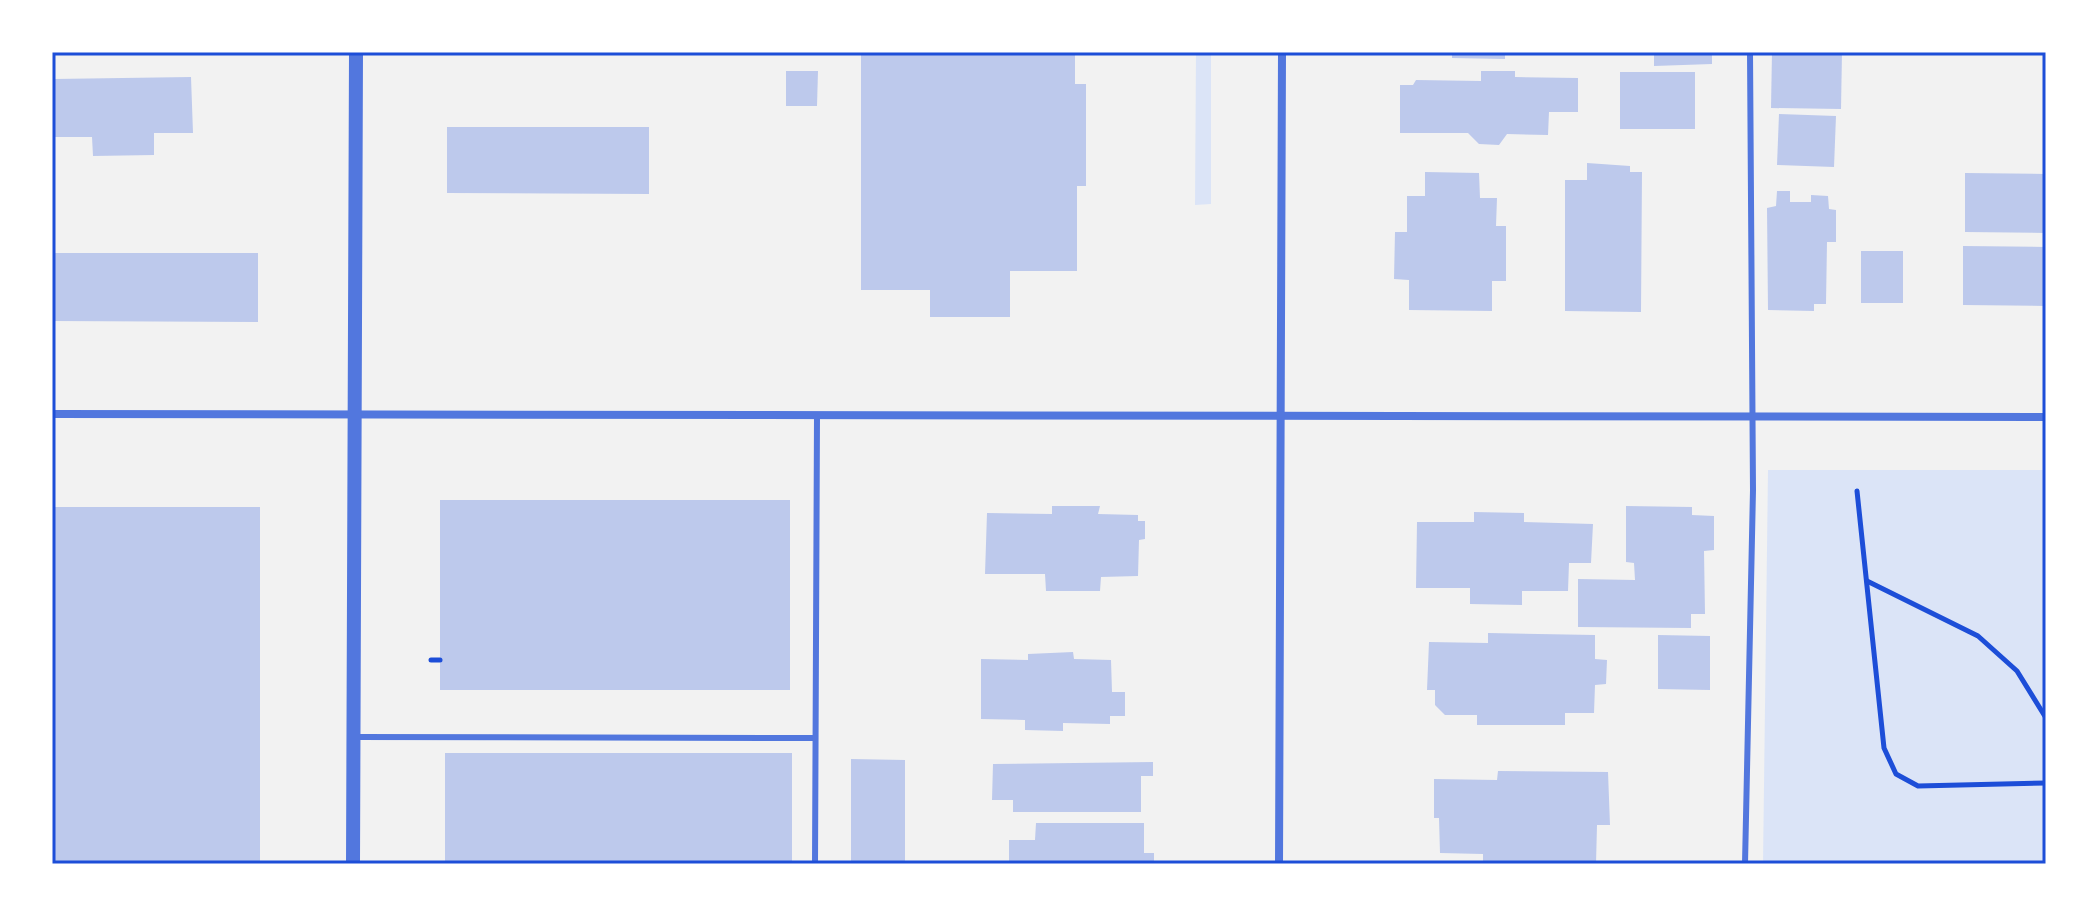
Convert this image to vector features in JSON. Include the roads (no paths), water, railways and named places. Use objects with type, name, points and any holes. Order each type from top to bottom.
[{"type":"street","points":[[353,864],[356,52]]},
{"type":"street","points":[[1279,864],[1282,52]]},
{"type":"street","points":[[52,414],[2046,417]]},
{"type":"lane","points":[[1745,864],[1753,416],[1750,52]]},
{"type":"lane","points":[[815,864],[817,416]]},
{"type":"lane","points":[[353,737],[815,738]]}]
